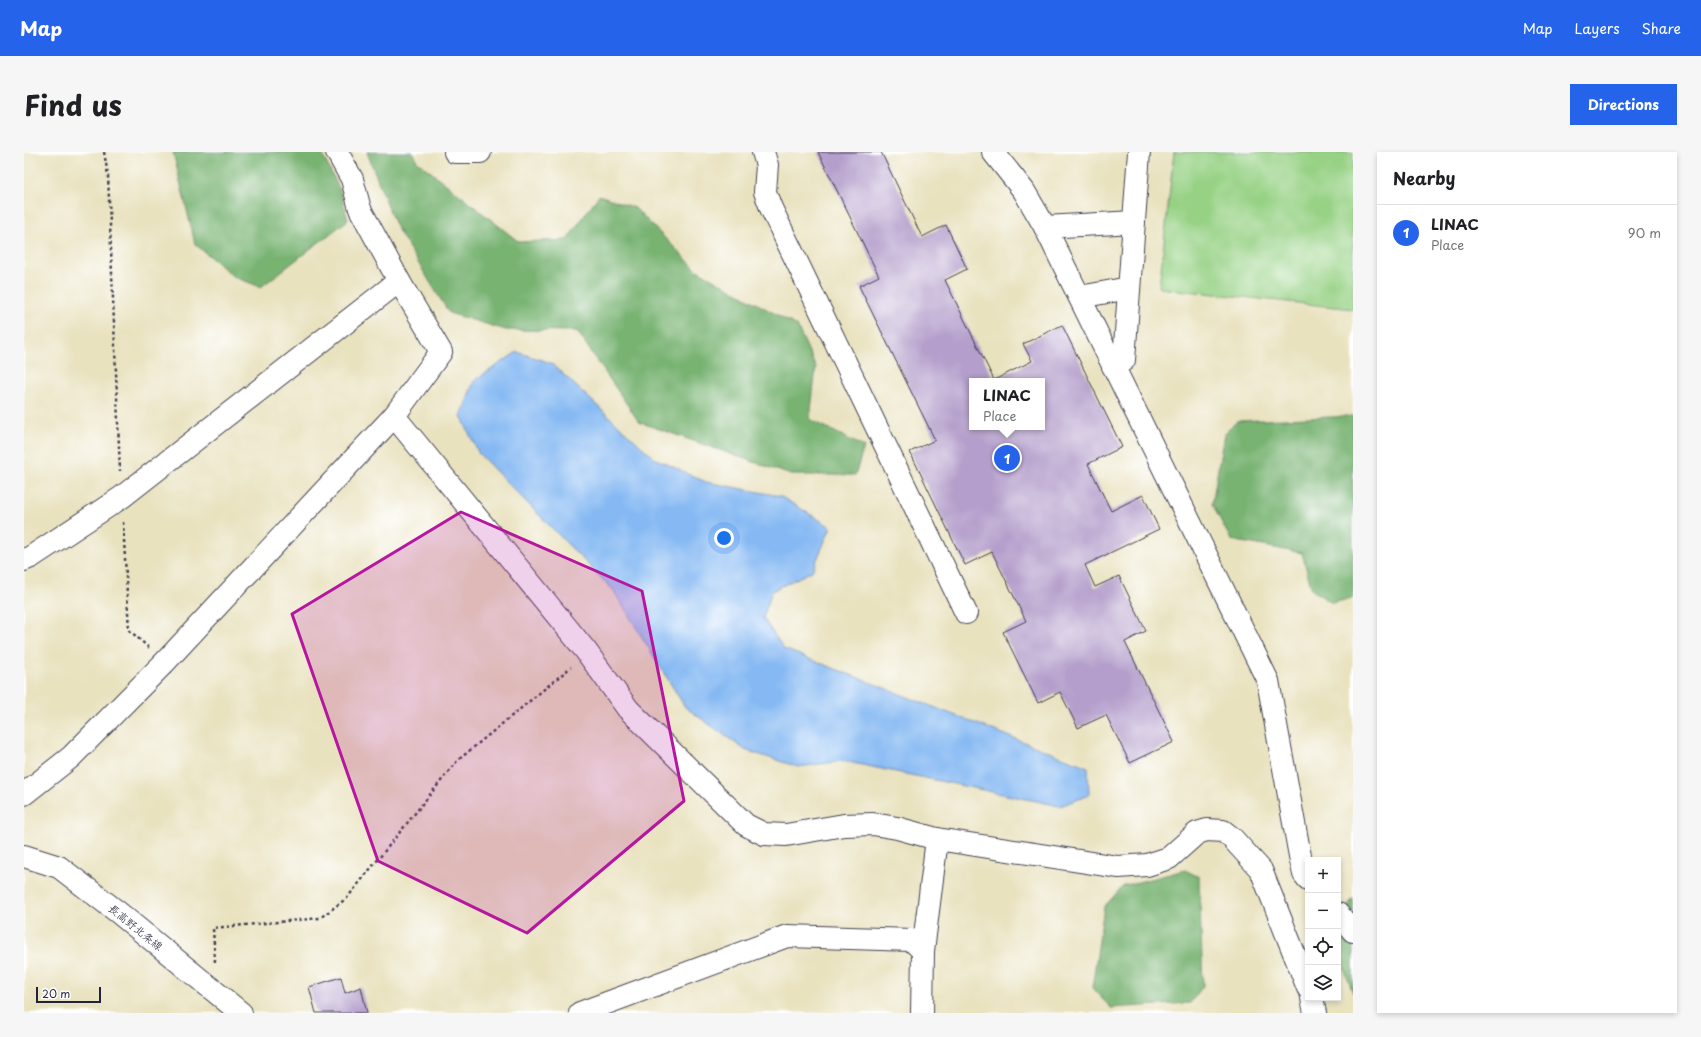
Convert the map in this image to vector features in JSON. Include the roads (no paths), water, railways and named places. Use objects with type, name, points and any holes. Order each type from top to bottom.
[{"type":"street","points":[[24,794],[71,757],[165,662],[394,416],[441,352],[399,281],[360,209],[352,179],[337,152]]},
{"type":"street","points":[[455,152],[480,152]]},
{"type":"street","points":[[763,152],[767,165],[765,192],[771,208],[966,613]]},
{"type":"street","points":[[993,152],[1024,191],[1045,227],[1268,681],[1300,856],[1305,875]]},
{"type":"street","points":[[1113,366],[1124,360],[1139,152]]},
{"type":"street","points":[[1045,227],[1134,222]]},
{"type":"street","points":[[24,560],[31,557],[122,497],[399,281]]},
{"type":"street","points":[[1080,297],[1129,288]]},
{"type":"street","points":[[394,416],[586,651],[628,709],[746,825],[764,834],[786,835],[844,825],[873,824],[897,828],[937,839],[1118,867],[1147,865],[1169,858],[1196,833],[1208,830],[1223,832],[1232,838],[1261,870],[1305,980]]},
{"type":"street","points":[[922,1013],[923,951],[937,839]]},
{"type":"street","name":"長高野北条線","points":[[24,856],[59,867],[119,913],[241,1013]]},
{"type":"street","points":[[1341,917],[1353,931]]},
{"type":"street","points":[[580,1013],[787,936],[912,940],[923,951]]},
{"type":"street","points":[[1313,1001],[1315,1013]]},
{"type":"water","points":[[517,352],[551,363],[654,458],[706,482],[780,496],[831,527],[812,571],[772,591],[763,618],[784,649],[1088,767],[1089,795],[1060,806],[843,761],[798,767],[745,750],[685,707],[613,590],[479,454],[461,416],[474,381]]},
{"type":"place","name":"LINAC","points":[[1007,458]]}]
